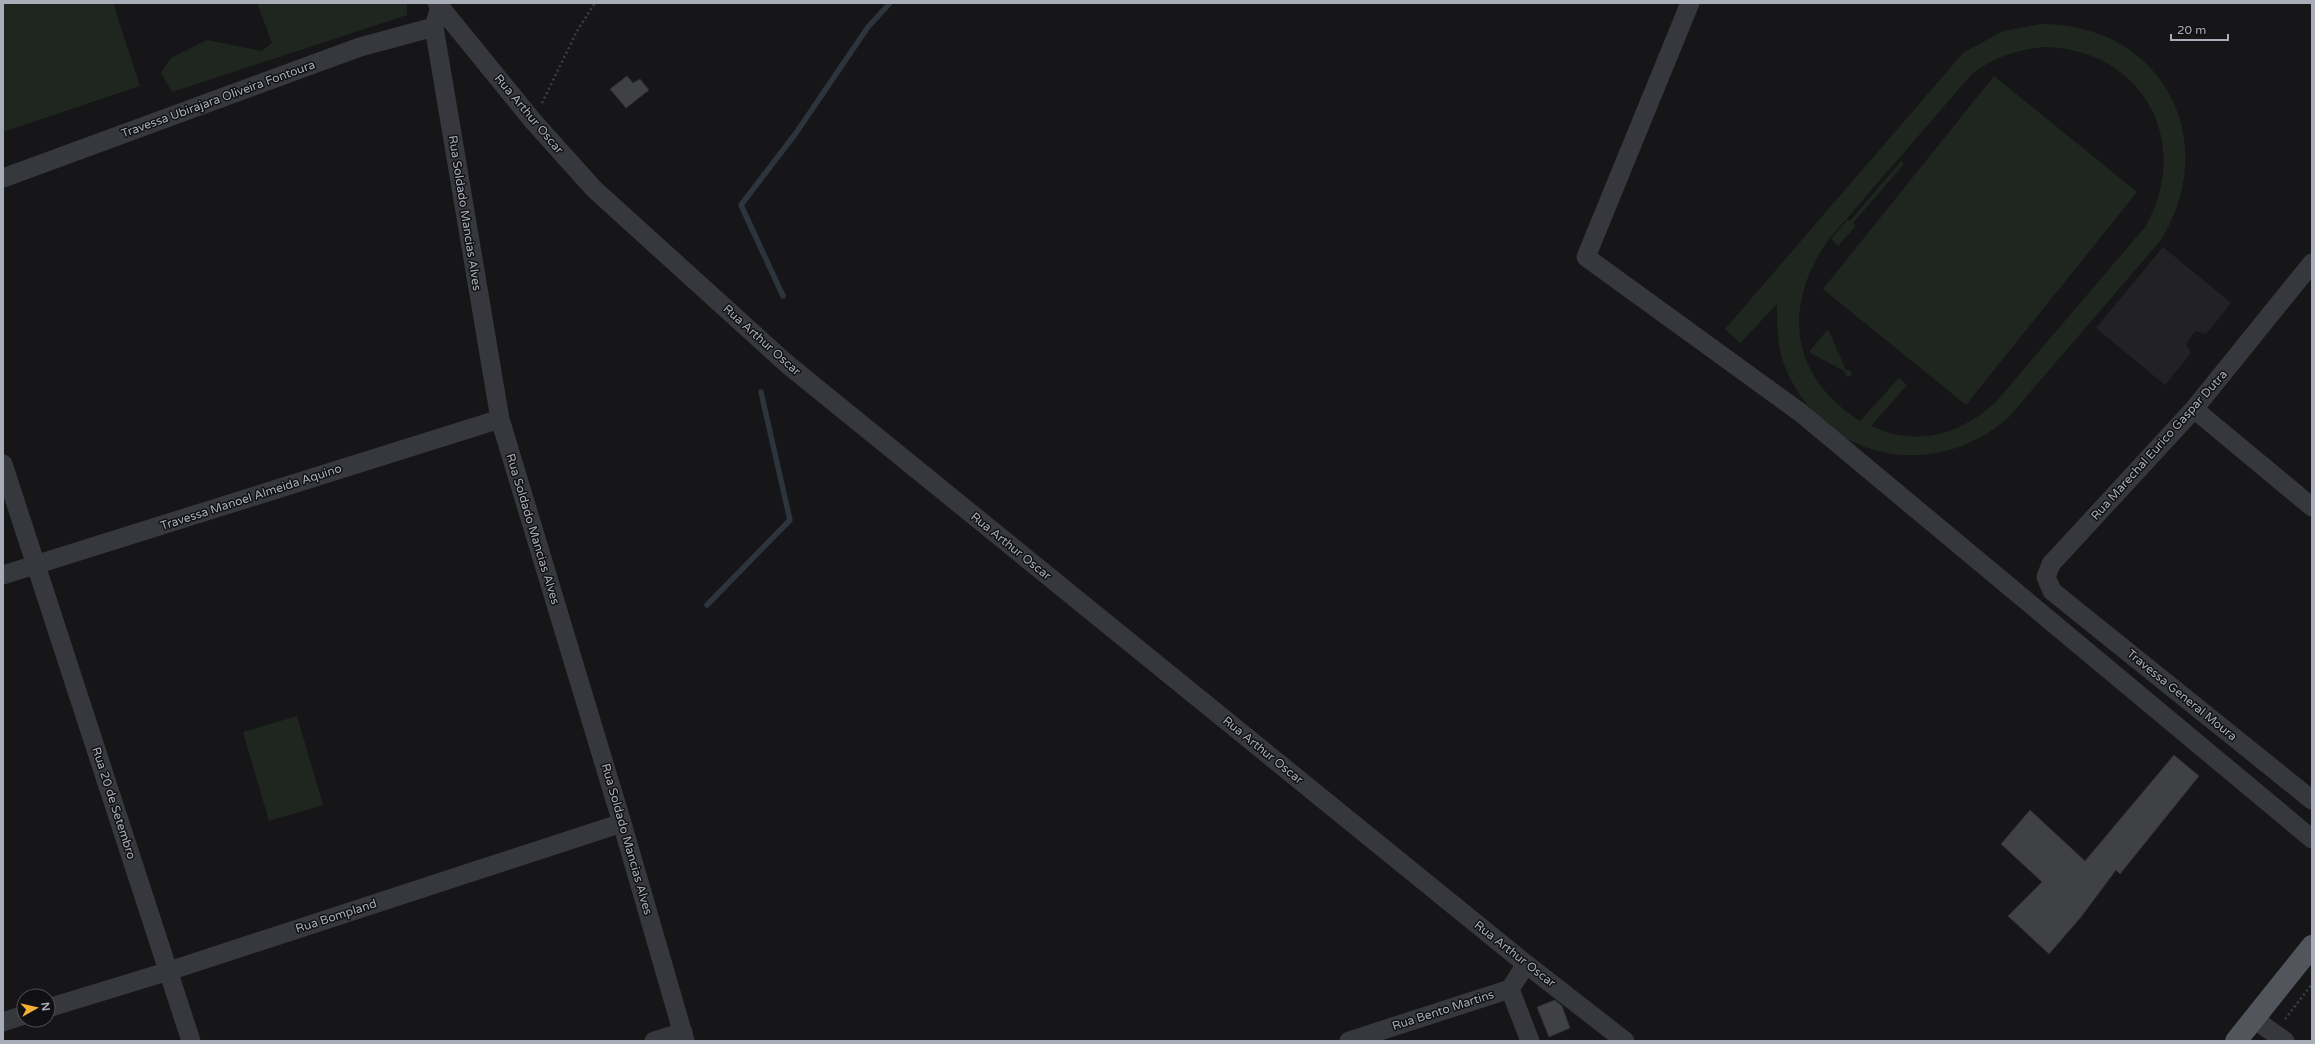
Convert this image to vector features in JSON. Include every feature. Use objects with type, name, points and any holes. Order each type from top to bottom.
[{"type":"main road","points":[[2236,1041],[2312,946]]},
{"type":"street","points":[[1690,3],[1586,257],[1801,413],[2312,839]]},
{"type":"street","name":"Rua Arthur Oscar","points":[[440,4],[533,121],[594,189],[787,364],[1526,964],[1625,1041]]},
{"type":"street","name":"Rua Soldado Mancias Alves","points":[[440,4],[434,27],[500,419],[622,823],[684,1037]]},
{"type":"street","name":"Travessa Ubirajara Oliveira Fontoura","points":[[3,178],[360,47],[434,27]]},
{"type":"street","name":"Rua Marechal Eurico Gaspar Dutra","points":[[2052,591],[2046,577],[2051,564],[2194,409],[2312,263]]},
{"type":"street","points":[[2194,409],[2312,507]]},
{"type":"street","name":"Travessa Manoel Almeida Aquino","points":[[3,575],[500,419]]},
{"type":"street","name":"Rua 20 de Setembro","points":[[3,464],[191,1041]]},
{"type":"street","name":"Travessa General Moura","points":[[2052,591],[2312,800]]},
{"type":"street","name":"Rua Bompland","points":[[56,1006],[169,971],[622,823]]},
{"type":"street","name":"Rua Bento Martins","points":[[1349,1041],[1510,989],[1526,964]]},
{"type":"street","points":[[1510,989],[1530,1041]]},
{"type":"street","points":[[3,1022],[16,1018]]},
{"type":"street","points":[[2254,1019],[2280,1037]]},
{"type":"street","points":[[654,1041],[684,1037]]},
{"type":"path","points":[[533,121],[577,31],[595,3]]},
{"type":"path","points":[[2280,1037],[2312,984]]},
{"type":"shaded area","points":[[3,3],[113,3],[140,86],[3,132]]},
{"type":"shaded area","points":[[257,3],[407,3],[407,15],[172,92],[161,73],[171,58],[207,40],[262,51],[272,43]]},
{"type":"shaded area","points":[[2041,24],[2083,29],[2119,43],[2148,65],[2169,94],[2182,127],[2185,163],[2179,201],[2161,240],[2008,418],[1978,438],[1947,451],[1915,455],[1883,452],[1852,442],[1825,424],[1802,399],[1785,367],[1780,352],[1777,304],[1740,343],[1725,329],[1963,53],[2003,31]],"holes":[[[2043,47],[2078,52],[2108,64],[2132,82],[2150,106],[2160,133],[2164,163],[2159,195],[2145,227],[1995,403],[1981,414],[1952,430],[1921,436],[1905,436],[1871,426],[1907,385],[1899,378],[1860,421],[1836,403],[1819,383],[1807,361],[1800,338],[1799,314],[1804,289],[1814,264],[1829,239],[1971,75],[1996,59],[2023,50]]]},
{"type":"shaded area","points":[[1994,76],[2137,192],[1966,405],[1823,289]]},
{"type":"shaded area","points":[[1901,161],[1904,164],[1853,223],[1856,226],[1838,246],[1831,239],[1848,219],[1850,221]]},
{"type":"shaded area","points":[[2163,247],[2231,303],[2206,334],[2195,331],[2186,344],[2191,353],[2165,385],[2096,328]]},
{"type":"shaded area","points":[[1828,329],[1846,370],[1849,370],[1852,373],[1850,376],[1846,377],[1844,371],[1809,352]]},
{"type":"shaded area","points":[[297,716],[323,805],[269,821],[243,732]]},
{"type":"building","points":[[627,76],[633,83],[640,79],[649,90],[626,108],[610,89]]},
{"type":"building","points":[[2174,755],[2199,776],[2120,874],[2116,870],[2081,917],[2049,954],[2008,916],[2042,882],[2001,844],[2030,810],[2085,861]]},
{"type":"building","points":[[1555,1000],[1562,1006],[1570,1028],[1549,1037],[1537,1007]]},
{"type":"waterway","points":[[783,296],[741,205],[796,133],[868,27],[890,3]]},
{"type":"waterway","points":[[707,605],[790,520],[761,392]]}]
